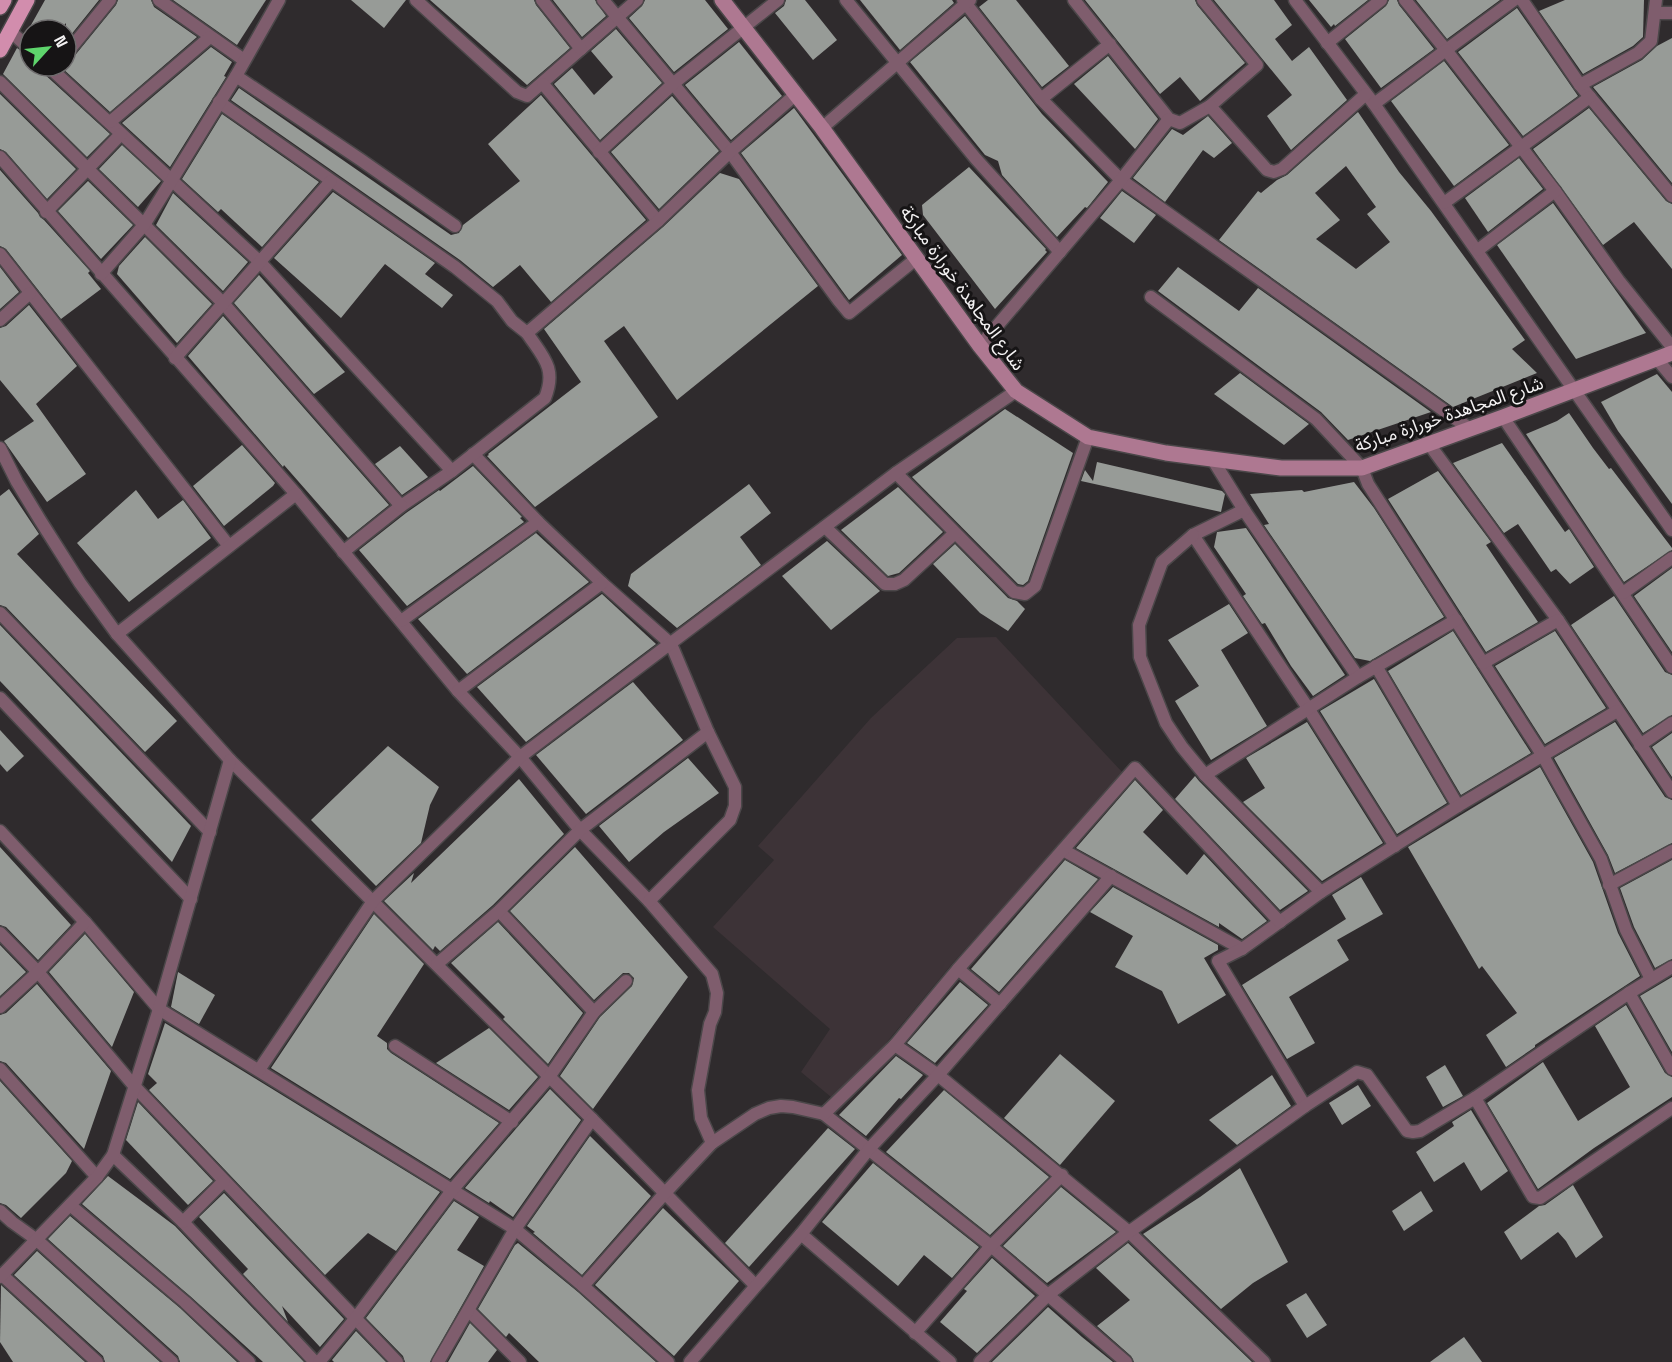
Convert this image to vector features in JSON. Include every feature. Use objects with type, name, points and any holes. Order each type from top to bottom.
[{"type":"main road","points":[[0,7],[4,0]]},
{"type":"main road","points":[[0,50],[27,0]]},
{"type":"street","points":[[78,39],[110,0]]},
{"type":"street","points":[[159,0],[244,60]]},
{"type":"street","points":[[101,274],[144,225],[236,76],[279,0]]},
{"type":"street","points":[[416,0],[517,92],[527,96],[637,0]]},
{"type":"street","points":[[542,0],[581,49]]},
{"type":"street","points":[[603,0],[729,152],[849,313],[917,258]]},
{"type":"street","name":"شارع المجاهدة خورارة مباركة","points":[[722,0],[822,128],[980,346],[1016,391],[1088,437],[1166,453],[1281,468],[1362,468],[1672,353]]},
{"type":"street","points":[[600,152],[674,84],[778,0]]},
{"type":"street","points":[[846,0],[976,159],[1060,252]]},
{"type":"street","points":[[1074,0],[1169,118],[1180,123],[1210,106],[1257,65],[1203,0]]},
{"type":"street","points":[[1295,0],[1370,99],[1478,250],[1672,530]]},
{"type":"street","points":[[1327,42],[1381,0]]},
{"type":"street","points":[[1405,0],[1522,147],[1619,281],[1672,347]]},
{"type":"street","points":[[1210,106],[1267,170],[1274,172],[1282,169],[1370,99],[1446,50],[1514,0]]},
{"type":"street","points":[[1522,0],[1580,85],[1672,196]]},
{"type":"street","points":[[822,128],[966,1],[1041,99],[1121,180],[1470,429]]},
{"type":"street","points":[[1580,85],[1645,49],[1651,41],[1656,6],[1672,14]]},
{"type":"street","points":[[10,31],[18,38]]},
{"type":"street","points":[[110,122],[210,37]]},
{"type":"street","points":[[1041,99],[1110,44]]},
{"type":"street","points":[[236,76],[362,160],[455,226]]},
{"type":"street","points":[[64,78],[121,134],[259,261],[452,471]]},
{"type":"street","points":[[0,82],[223,303],[401,506]]},
{"type":"street","points":[[543,84],[658,221]]},
{"type":"street","points":[[526,333],[658,221],[729,152],[795,94]]},
{"type":"street","points":[[1444,203],[1590,97]]},
{"type":"street","points":[[219,102],[455,267],[496,300],[512,321],[526,333],[549,366],[550,384],[545,398],[343,552]]},
{"type":"street","points":[[980,346],[1121,180],[1169,118]]},
{"type":"street","points":[[46,212],[121,134]]},
{"type":"street","points":[[0,157],[296,494],[458,691],[520,757],[580,830],[649,901],[712,975],[717,993],[715,1012],[710,1024],[698,1090],[700,1118],[712,1143]]},
{"type":"street","points":[[175,358],[331,181]]},
{"type":"street","points":[[1478,250],[1555,191]]},
{"type":"street","points":[[0,255],[229,546]]},
{"type":"street","points":[[0,320],[30,293]]},
{"type":"street","points":[[1151,297],[1316,419],[1362,468],[1368,484],[1543,756],[1601,859],[1626,930],[1651,979]]},
{"type":"street","points":[[1657,359],[1672,377]]},
{"type":"street","points":[[259,1070],[373,901],[520,757],[896,473],[1016,391]]},
{"type":"street","points":[[1503,417],[1672,667]]},
{"type":"street","points":[[896,473],[1014,592],[1025,594],[1035,586],[1088,437]]},
{"type":"street","points":[[1429,444],[1558,620],[1672,792]]},
{"type":"street","points":[[0,448],[40,520],[117,634],[230,760],[437,964],[756,1285]]},
{"type":"street","points":[[473,454],[537,522],[602,584],[671,644],[708,732],[735,787],[735,806],[730,820],[649,901]]},
{"type":"street","points":[[1213,459],[1244,510],[1358,677]]},
{"type":"street","points":[[117,634],[296,494]]},
{"type":"street","points":[[1244,510],[1193,535],[1162,562],[1140,625],[1140,657],[1166,723],[1182,747],[1205,774],[1321,892]]},
{"type":"street","points":[[401,621],[537,522]]},
{"type":"street","points":[[825,527],[885,584],[895,584],[904,580],[955,532]]},
{"type":"street","points":[[1193,535],[1308,708],[1395,846]]},
{"type":"street","points":[[1623,593],[1672,558]]},
{"type":"street","points":[[458,691],[602,584]]},
{"type":"street","points":[[0,613],[210,832]]},
{"type":"street","points":[[1205,774],[1358,677],[1456,620]]},
{"type":"street","points":[[1483,663],[1558,620]]},
{"type":"street","points":[[1376,666],[1458,806]]},
{"type":"street","points":[[0,698],[190,899]]},
{"type":"street","points":[[1305,1106],[1218,961],[1242,949],[1321,892],[1458,806],[1617,711]]},
{"type":"street","points":[[1640,745],[1672,723]]},
{"type":"street","points":[[437,964],[499,911],[580,830],[708,732]]},
{"type":"street","points":[[97,1362],[1,1276],[97,1176],[112,1155],[159,1009],[230,760]]},
{"type":"street","points":[[824,1114],[895,1045],[958,969],[1135,768],[1280,922]]},
{"type":"street","points":[[0,831],[85,922],[159,1009],[515,1229],[668,1362]]},
{"type":"street","points":[[1063,850],[1242,949]]},
{"type":"street","points":[[1609,885],[1672,851]]},
{"type":"street","points":[[690,1362],[801,1234],[869,1149],[938,1075],[1111,876]]},
{"type":"street","points":[[499,911],[594,1012]]},
{"type":"street","points":[[0,1007],[38,972],[85,922]]},
{"type":"street","points":[[0,933],[38,972],[135,1087],[397,1362]]},
{"type":"street","points":[[980,1362],[1049,1294],[1129,1232],[1305,1106],[1357,1072],[1367,1075],[1407,1131],[1420,1131],[1475,1098],[1629,993],[1672,967]]},
{"type":"street","points":[[958,969],[1000,1004]]},
{"type":"street","points":[[112,1155],[183,1222],[317,1362],[355,1319],[453,1189],[549,1077],[594,1012],[626,981]]},
{"type":"street","points":[[1629,993],[1672,1069]]},
{"type":"street","points":[[895,1045],[938,1075],[1129,1232],[1264,1362]]},
{"type":"street","points":[[395,1046],[512,1122]]},
{"type":"street","points":[[0,1069],[97,1176]]},
{"type":"street","points":[[1475,1098],[1533,1197],[1540,1198],[1672,1108]]},
{"type":"street","points":[[583,1286],[712,1143],[755,1114],[769,1108],[793,1107],[824,1114],[992,1246],[1126,1362]]},
{"type":"street","points":[[438,1362],[515,1229],[592,1119]]},
{"type":"street","points":[[915,1333],[992,1246],[1062,1175]]},
{"type":"street","points":[[183,1222],[224,1181]]},
{"type":"street","points":[[70,1205],[185,1302],[249,1362]]},
{"type":"street","points":[[0,1210],[37,1240],[172,1362]]},
{"type":"street","points":[[801,1234],[950,1362]]},
{"type":"street","points":[[469,1311],[520,1362]]},
{"type":"shaded area","points":[[996,637],[1123,773],[952,964],[837,1102],[801,1072],[830,1029],[713,927],[774,860],[758,846],[871,718],[957,638]]},
{"type":"building","points":[[45,0],[99,0],[78,26],[78,18],[35,18]]},
{"type":"building","points":[[118,0],[151,0],[154,7],[197,37],[110,112],[73,78],[78,78],[78,52]]},
{"type":"building","points":[[173,0],[266,0],[237,45]]},
{"type":"building","points":[[351,0],[406,0],[384,28]]},
{"type":"building","points":[[430,0],[534,0],[570,48],[527,85]]},
{"type":"building","points":[[553,0],[595,0],[606,16],[582,37]]},
{"type":"building","points":[[645,0],[705,0],[728,29],[674,72],[629,18]]},
{"type":"building","points":[[786,0],[805,0],[837,40],[813,60],[775,13],[784,6]]},
{"type":"building","points":[[860,0],[952,0],[954,3],[900,50]]},
{"type":"building","points":[[988,0],[1016,0],[1069,66],[1042,87],[979,7]]},
{"type":"building","points":[[1085,0],[1195,0],[1245,63],[1200,101],[1180,77],[1160,94]]},
{"type":"building","points":[[1214,0],[1274,0],[1292,25],[1275,39],[1292,61],[1309,47],[1347,100],[1291,150],[1267,116],[1292,95]]},
{"type":"building","points":[[1309,0],[1368,0],[1331,27]]},
{"type":"building","points":[[1389,0],[1397,0],[1434,49],[1381,88],[1345,39],[1386,6]]},
{"type":"building","points":[[1416,0],[1500,0],[1447,39]]},
{"type":"building","points":[[1565,0],[1644,0],[1643,37],[1633,46],[1583,74],[1539,11]]},
{"type":"building","points":[[1517,8],[1578,96],[1523,136],[1458,52]]},
{"type":"building","points":[[965,16],[1042,114],[1108,182],[1087,208],[1085,207],[1057,237],[1002,175],[998,161],[985,155],[910,62]]},
{"type":"building","points":[[616,29],[662,83],[600,140],[554,84],[572,68],[594,95],[613,77],[591,51]]},
{"type":"building","points":[[1672,38],[1672,183],[1593,87],[1642,60],[1657,46]]},
{"type":"building","points":[[739,42],[782,96],[731,140],[685,85]]},
{"type":"building","points":[[211,47],[232,62],[224,76],[226,77],[170,167],[122,123]]},
{"type":"building","points":[[17,48],[18,78],[49,78],[110,134],[87,157],[3,74]]},
{"type":"building","points":[[1108,56],[1158,119],[1135,149],[1074,84]]},
{"type":"building","points":[[1444,61],[1509,145],[1454,186],[1391,101]]},
{"type":"building","points":[[239,88],[451,235],[459,233],[463,225],[520,181],[488,144],[541,95],[646,220],[551,302],[520,265],[493,287],[460,260],[231,100]]},
{"type":"building","points":[[0,94],[76,169],[47,199],[6,152],[0,149]]},
{"type":"building","points":[[672,96],[719,151],[659,209],[611,152]]},
{"type":"building","points":[[794,108],[902,255],[849,300],[741,153]]},
{"type":"building","points":[[1589,108],[1666,201],[1672,204],[1672,269],[1634,222],[1603,245],[1533,149]]},
{"type":"building","points":[[1358,112],[1399,172],[1431,211],[1525,340],[1512,349],[1537,373],[1453,407],[1219,240],[1258,191],[1261,193],[1287,175]],"holes":[[[1346,166],[1376,207],[1367,214],[1390,242],[1356,269],[1316,239],[1340,220],[1315,193]]]},
{"type":"building","points":[[222,114],[319,182],[262,247],[221,209],[218,212],[182,179]]},
{"type":"building","points":[[1208,116],[1232,143],[1214,158],[1203,150],[1165,202],[1133,178],[1172,129],[1183,135]]},
{"type":"building","points":[[122,145],[161,181],[138,207],[99,169]]},
{"type":"building","points":[[1519,158],[1543,189],[1488,232],[1465,198]]},
{"type":"building","points":[[969,167],[1047,252],[995,309],[923,215],[922,205]]},
{"type":"building","points":[[0,170],[90,271],[88,273],[101,289],[61,319],[6,249],[0,246]]},
{"type":"building","points":[[720,173],[739,179],[818,286],[677,400],[624,326],[604,341],[658,417],[535,507],[487,456],[581,382],[544,329],[663,227]]},
{"type":"building","points":[[88,181],[133,225],[101,259],[58,211]]},
{"type":"building","points":[[1122,191],[1156,215],[1134,243],[1100,218]]},
{"type":"building","points":[[333,192],[435,263],[425,274],[453,295],[442,308],[385,264],[341,318],[274,258]]},
{"type":"building","points":[[173,193],[248,262],[223,291],[156,225]]},
{"type":"building","points":[[1553,203],[1646,333],[1576,359],[1497,245]]},
{"type":"building","points":[[145,237],[212,304],[177,343],[117,274],[119,266]]},
{"type":"building","points":[[0,267],[19,292],[0,309]]},
{"type":"building","points":[[1178,267],[1239,311],[1258,288],[1431,412],[1348,440],[1321,412],[1158,291]]},
{"type":"building","points":[[259,275],[345,372],[314,394],[234,303]]},
{"type":"building","points":[[29,305],[77,366],[36,404],[86,474],[47,502],[4,441],[34,421],[0,380],[0,328],[6,326]]},
{"type":"building","points":[[223,316],[389,505],[348,538],[284,465],[283,467],[188,356]]},
{"type":"building","points":[[1240,373],[1309,424],[1284,445],[1214,394]]},
{"type":"building","points":[[1657,374],[1672,392],[1672,504],[1618,431],[1601,402]]},
{"type":"building","points":[[1005,409],[1073,453],[1028,581],[1023,585],[1018,584],[912,477]]},
{"type":"building","points":[[1569,413],[1609,469],[1611,468],[1672,548],[1624,582],[1526,434],[1557,421]]},
{"type":"building","points":[[1502,443],[1565,532],[1569,529],[1594,567],[1570,584],[1556,569],[1551,572],[1518,524],[1504,533],[1453,463]]},
{"type":"building","points":[[242,445],[275,483],[224,526],[193,486]]},
{"type":"building","points":[[400,446],[428,477],[402,495],[375,464]]},
{"type":"building","points":[[1097,462],[1222,491],[1225,494],[1221,512],[1081,481],[1085,470],[1093,481]]},
{"type":"building","points":[[473,466],[522,517],[520,518],[524,522],[407,606],[359,550],[406,513]]},
{"type":"building","points":[[1438,471],[1491,542],[1486,545],[1538,622],[1486,652],[1388,499]]},
{"type":"building","points":[[1354,482],[1374,508],[1444,617],[1370,661],[1355,658],[1264,525],[1269,524],[1250,494],[1302,490],[1304,492]]},
{"type":"building","points":[[749,484],[771,513],[740,537],[761,565],[677,628],[628,586],[631,574]]},
{"type":"building","points":[[898,487],[943,532],[899,573],[888,576],[841,530]]},
{"type":"building","points":[[9,489],[39,534],[17,554],[177,721],[145,752],[6,607],[0,605],[0,496]]},
{"type":"building","points":[[136,490],[158,519],[183,500],[211,538],[129,602],[77,543]]},
{"type":"building","points":[[1246,528],[1345,675],[1313,696],[1291,666],[1265,623],[1262,624],[1243,596],[1246,594],[1214,547],[1217,532]]},
{"type":"building","points":[[536,533],[589,582],[467,674],[418,619]]},
{"type":"building","points":[[827,541],[880,591],[831,630],[782,576]]},
{"type":"building","points":[[955,544],[1008,598],[1017,601],[1025,609],[1008,631],[980,613],[933,564]]},
{"type":"building","points":[[1672,568],[1672,652],[1634,596]]},
{"type":"building","points":[[602,594],[656,644],[526,742],[477,687]]},
{"type":"building","points":[[1614,596],[1665,672],[1672,675],[1672,715],[1643,733],[1571,625]]},
{"type":"building","points":[[1229,604],[1248,633],[1221,650],[1267,726],[1211,760],[1175,701],[1199,686],[1168,640]]},
{"type":"building","points":[[0,625],[191,826],[172,862],[0,681]]},
{"type":"building","points":[[1453,631],[1531,753],[1461,795],[1388,671]]},
{"type":"building","points":[[1555,631],[1606,708],[1545,744],[1495,666]]},
{"type":"building","points":[[1374,679],[1447,803],[1397,834],[1320,711]]},
{"type":"building","points":[[633,682],[683,740],[586,814],[536,755]]},
{"type":"building","points":[[1307,722],[1383,843],[1322,881],[1243,802],[1265,788],[1246,758]]},
{"type":"building","points":[[1615,722],[1665,797],[1672,800],[1672,843],[1615,873],[1608,855],[1554,758]]},
{"type":"building","points":[[0,730],[24,756],[7,772],[0,764]]},
{"type":"building","points":[[1672,733],[1672,777],[1652,747]]},
{"type":"building","points":[[388,746],[439,787],[430,805],[421,843],[376,886],[311,820]]},
{"type":"building","points":[[688,758],[719,793],[664,832],[629,862],[599,826]]},
{"type":"building","points":[[1540,767],[1593,862],[1618,933],[1640,976],[1535,1045],[1506,1067],[1486,1035],[1517,1013],[1482,966],[1479,969],[1408,847]]},
{"type":"building","points":[[1195,776],[1308,891],[1280,910],[1175,799]]},
{"type":"building","points":[[519,779],[564,834],[493,905],[440,951],[435,946],[433,950],[384,901],[414,873],[411,883]]},
{"type":"building","points":[[1135,780],[1163,810],[1143,832],[1187,875],[1204,854],[1267,921],[1242,939],[1219,923],[1219,927],[1076,848]]},
{"type":"building","points":[[0,847],[71,925],[38,960],[6,927],[0,925]]},
{"type":"building","points":[[575,847],[688,977],[593,1109],[560,1076],[600,1017],[632,986],[634,978],[629,973],[623,973],[594,1000],[510,911]]},
{"type":"building","points":[[1065,860],[1098,879],[999,992],[971,969]]},
{"type":"building","points":[[1672,860],[1672,959],[1655,968],[1634,927],[1620,888]]},
{"type":"building","points":[[1361,877],[1383,914],[1337,940],[1349,960],[1289,997],[1315,1043],[1287,1059],[1242,985],[1346,919],[1332,895]]},
{"type":"building","points":[[1113,887],[1218,945],[1218,950],[1204,958],[1226,995],[1178,1024],[1162,991],[1115,967],[1133,936],[1090,912]]},
{"type":"building","points":[[374,914],[424,964],[377,1036],[387,1043],[387,1049],[391,1053],[499,1123],[450,1179],[271,1068]]},
{"type":"building","points":[[498,922],[583,1013],[548,1064],[451,963]]},
{"type":"building","points":[[85,934],[134,992],[112,1047],[49,972]]},
{"type":"building","points":[[0,945],[26,972],[0,996]]},
{"type":"building","points":[[178,972],[215,995],[199,1024],[171,1007]]},
{"type":"building","points":[[1672,977],[1672,1052],[1640,996]]},
{"type":"building","points":[[960,982],[988,1005],[935,1063],[907,1043]]},
{"type":"building","points":[[37,984],[111,1071],[84,1149],[6,1063],[0,1061],[0,1015],[6,1013]]},
{"type":"building","points":[[1626,1005],[1665,1073],[1672,1077],[1672,1097],[1594,1148],[1538,1189],[1487,1103],[1543,1062],[1578,1121],[1630,1087],[1595,1026]]},
{"type":"building","points":[[165,1023],[440,1192],[396,1251],[368,1233],[325,1275],[149,1090],[157,1083],[148,1074]]},
{"type":"building","points":[[489,1028],[538,1077],[509,1110],[436,1063]]},
{"type":"building","points":[[1060,1054],[1115,1101],[1060,1165],[1004,1118]]},
{"type":"building","points":[[896,1056],[923,1075],[901,1099],[899,1098],[866,1136],[839,1115]]},
{"type":"building","points":[[1445,1065],[1463,1096],[1443,1107],[1426,1077]]},
{"type":"building","points":[[1272,1075],[1291,1106],[1237,1145],[1209,1120]]},
{"type":"building","points":[[0,1081],[72,1161],[66,1173],[21,1218],[6,1205],[0,1203]]},
{"type":"building","points":[[1358,1085],[1371,1106],[1342,1125],[1329,1103]]},
{"type":"building","points":[[550,1089],[581,1120],[513,1217],[490,1201],[489,1203],[465,1188]]},
{"type":"building","points":[[944,1090],[1049,1177],[990,1235],[886,1152]]},
{"type":"building","points":[[138,1102],[213,1181],[188,1205],[126,1140]]},
{"type":"building","points":[[1471,1110],[1508,1171],[1481,1191],[1464,1162],[1434,1182],[1416,1152],[1454,1126],[1452,1122]]},
{"type":"building","points":[[828,1128],[855,1149],[749,1267],[725,1243]]},
{"type":"building","points":[[590,1136],[651,1196],[582,1275],[527,1226]]},
{"type":"building","points":[[873,1163],[979,1247],[952,1278],[924,1255],[898,1286],[822,1222]]},
{"type":"building","points":[[1240,1168],[1288,1262],[1253,1283],[1221,1309],[1143,1234]]},
{"type":"building","points":[[108,1176],[175,1226],[304,1362],[263,1362],[82,1204]]},
{"type":"building","points":[[1573,1185],[1603,1237],[1576,1258],[1558,1232],[1521,1260],[1504,1232]]},
{"type":"building","points":[[1061,1187],[1116,1232],[1047,1283],[1003,1246]]},
{"type":"building","points":[[1421,1191],[1433,1211],[1404,1231],[1392,1211]]},
{"type":"building","points":[[224,1193],[344,1319],[320,1347],[282,1306],[288,1322],[243,1274],[248,1269],[199,1217]]},
{"type":"building","points":[[454,1201],[479,1217],[457,1250],[484,1266],[430,1362],[405,1362],[403,1356],[366,1318]]},
{"type":"building","points":[[663,1208],[739,1281],[674,1356],[595,1285]]},
{"type":"building","points":[[70,1216],[180,1308],[237,1362],[180,1362],[178,1356],[48,1239]]},
{"type":"building","points":[[518,1243],[578,1292],[656,1362],[539,1362],[509,1333],[506,1337],[478,1309]]},
{"type":"building","points":[[1128,1243],[1252,1362],[1134,1362],[1131,1356],[1097,1326],[1130,1300],[1096,1268]]},
{"type":"building","points":[[37,1251],[160,1362],[105,1362],[103,1356],[14,1275]]},
{"type":"building","points":[[992,1258],[1035,1296],[977,1353],[940,1322],[967,1291],[964,1289]]},
{"type":"building","points":[[1,1285],[85,1362],[13,1362],[0,1342]]},
{"type":"building","points":[[1306,1293],[1327,1325],[1307,1338],[1286,1305]]},
{"type":"building","points":[[1048,1307],[1082,1337],[1113,1362],[992,1362]]},
{"type":"building","points":[[470,1323],[497,1350],[488,1362],[448,1362]]},
{"type":"building","points":[[356,1331],[386,1362],[334,1362],[332,1360]]},
{"type":"building","points":[[1464,1337],[1482,1362],[1430,1362]]}]
